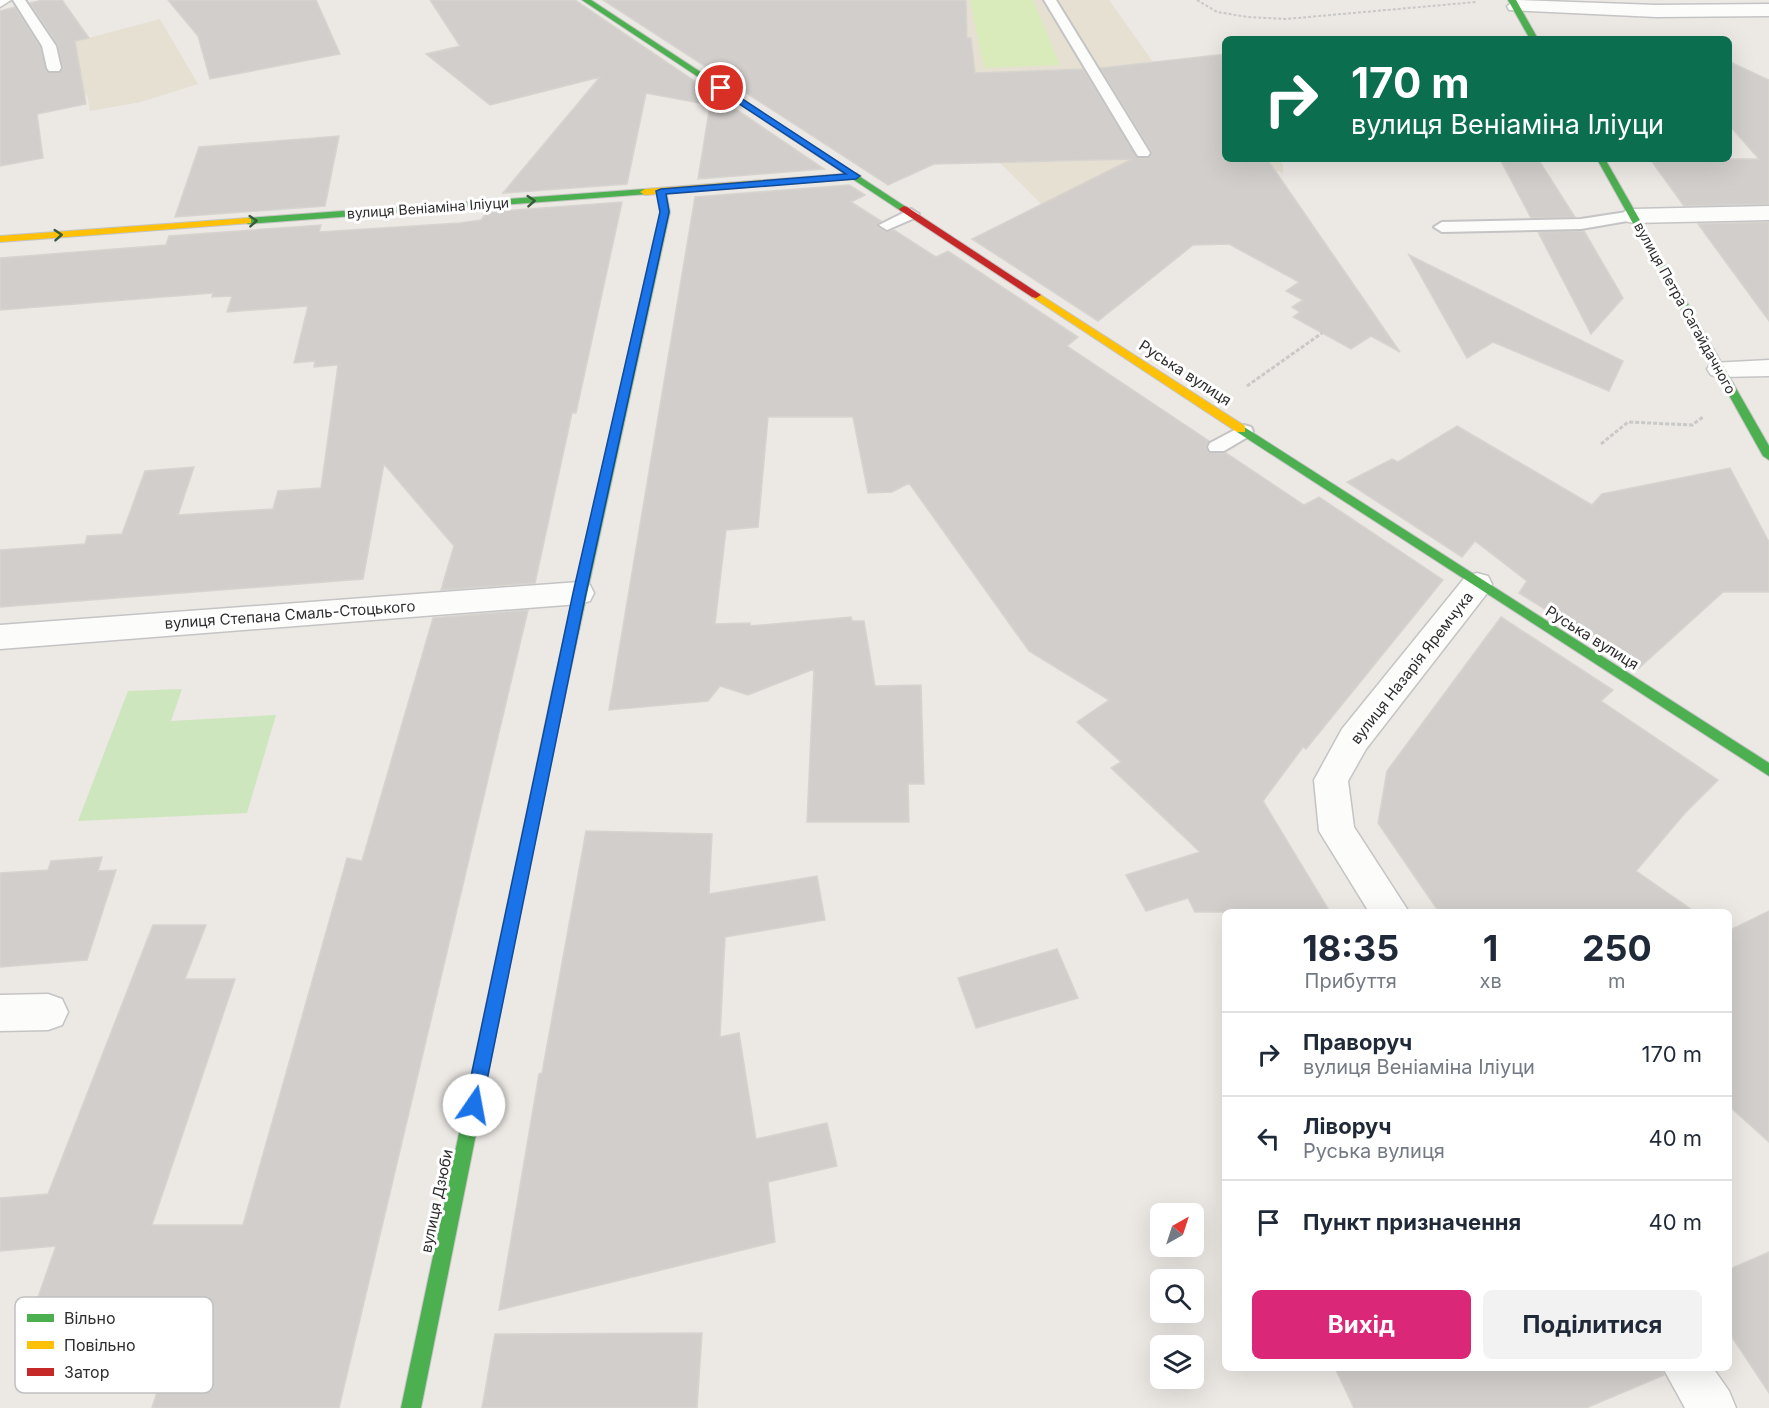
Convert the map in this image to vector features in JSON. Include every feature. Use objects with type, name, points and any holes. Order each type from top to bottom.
[{"type":"street","name":"Руська вулиця","points":[[586,0],[1477,584],[1769,770]]},
{"type":"street","points":[[1514,3],[1656,11],[1769,10]]},
{"type":"street","points":[[1514,3],[1531,36]]},
{"type":"street","name":"вулиця Петра Сагайдачного","points":[[1603,162],[1769,456]]},
{"type":"street","name":"вулиця Веніаміна Іліуци","points":[[0,239],[856,176]]},
{"type":"street","name":"вулиця Дзюби","points":[[411,1408],[579,593],[665,212],[661,191]]},
{"type":"street","points":[[1633,216],[1769,213]]},
{"type":"street","points":[[1720,369],[1769,368]]},
{"type":"street","name":"вулиця Назарія Яремчука","points":[[1388,909],[1337,831],[1331,780],[1354,739],[1477,584]]},
{"type":"street","name":"вулиця Степана Смаль-Стоцького","points":[[0,637],[579,593]]},
{"type":"street","points":[[0,1013],[48,1012]]},
{"type":"street","points":[[1688,1371],[1712,1408]]},
{"type":"lane","points":[[19,0],[49,46],[54,68]]},
{"type":"lane","points":[[1050,0],[1143,153]]},
{"type":"lane","points":[[887,225],[911,214]]},
{"type":"lane","points":[[1442,226],[1581,224],[1633,216]]},
{"type":"lane","points":[[1217,447],[1244,430]]},
{"type":"path","points":[[1197,0],[1203,7],[1223,15],[1266,19],[1307,18],[1438,3],[1514,3]]},
{"type":"path","points":[[1211,408],[1322,333]]},
{"type":"path","points":[[1601,444],[1628,422],[1692,425],[1734,395]]},
{"type":"shaded area","points":[[862,0],[1109,0],[1153,62],[1167,61],[1174,70],[1222,152],[1222,162],[1280,162],[1283,165],[1283,174],[1279,171],[1063,193],[1051,210],[1041,204],[992,155]]},
{"type":"shaded area","points":[[34,2],[62,45],[160,19],[198,84],[141,102],[90,111],[87,95],[0,114],[0,43],[30,32],[14,8]]},
{"type":"green space","points":[[970,0],[1033,0],[1060,65],[984,68]]},
{"type":"green space","points":[[182,689],[171,721],[276,715],[247,813],[78,821],[128,691]]},
{"type":"building","points":[[62,0],[89,38],[75,41],[86,104],[37,114],[43,158],[0,166],[0,11],[15,7],[40,47],[47,72],[59,73],[63,68],[58,45],[30,3]]},
{"type":"building","points":[[168,0],[316,0],[340,54],[210,79],[198,36]]},
{"type":"building","points":[[430,0],[575,0],[824,169],[698,179],[710,105],[646,93],[627,184],[503,193],[600,77],[490,105],[426,54],[460,46]]},
{"type":"building","points":[[603,0],[966,0],[967,38],[971,38],[975,73],[1083,69],[1138,158],[1148,158],[1152,152],[1100,68],[1222,54],[1222,162],[1269,162],[1400,352],[1371,336],[1351,349],[1293,317],[1300,312],[1292,307],[1303,300],[1286,291],[1299,282],[1229,244],[1193,245],[1098,321],[972,239],[1132,159],[934,164],[888,185]]},
{"type":"building","points":[[1732,63],[1769,80],[1769,204],[1684,206],[1652,162],[1732,162],[1732,159],[1759,159],[1732,128]]},
{"type":"building","points":[[339,136],[325,206],[175,217],[199,147]]},
{"type":"building","points":[[1502,162],[1540,162],[1575,217],[1531,218]]},
{"type":"building","points":[[849,185],[865,195],[851,202],[881,221],[877,224],[878,227],[886,232],[894,230],[936,257],[948,251],[1078,337],[1067,346],[1209,441],[1206,446],[1208,452],[1226,453],[1304,505],[1319,497],[1443,580],[1306,749],[1303,747],[1263,801],[1328,909],[1222,909],[1222,912],[1195,912],[1188,898],[1146,911],[1126,875],[1200,852],[1111,768],[1121,762],[1077,722],[1109,700],[1029,651],[909,483],[892,492],[868,493],[853,417],[768,417],[758,527],[726,530],[715,624],[750,623],[750,626],[851,617],[852,621],[864,621],[875,686],[921,685],[924,784],[908,784],[909,822],[807,822],[814,669],[748,695],[720,686],[708,701],[609,710],[695,197]]},
{"type":"building","points":[[622,202],[576,413],[572,413],[535,583],[441,590],[454,546],[384,464],[363,579],[0,607],[0,550],[85,544],[87,536],[122,534],[145,471],[194,467],[178,515],[273,509],[278,491],[321,488],[338,365],[314,367],[315,361],[294,363],[308,306],[227,312],[232,296],[212,297],[213,293],[0,310],[0,258],[166,245],[169,236],[321,225],[319,232],[460,223],[481,220],[487,212]]},
{"type":"building","points":[[1769,222],[1769,321],[1698,224]]},
{"type":"building","points":[[1584,231],[1623,298],[1591,334],[1538,232]]},
{"type":"building","points":[[1409,255],[1623,361],[1609,391],[1493,342],[1467,358]]},
{"type":"building","points":[[1457,426],[1592,505],[1602,494],[1730,468],[1769,542],[1769,592],[1723,592],[1639,668],[1519,593],[1527,581],[1475,541],[1462,557],[1347,482],[1392,459],[1398,462]]},
{"type":"building","points":[[528,610],[339,1408],[152,1408],[157,1393],[213,1393],[213,1297],[38,1297],[56,1246],[0,1251],[0,1198],[48,1194],[153,925],[206,925],[185,979],[235,979],[152,1225],[243,1225],[347,858],[362,861],[433,618]]},
{"type":"building","points":[[1501,617],[1613,690],[1601,701],[1718,780],[1685,813],[1636,871],[1691,909],[1437,909],[1378,823],[1387,771]]},
{"type":"building","points":[[586,831],[712,834],[709,894],[817,876],[825,920],[725,937],[720,1037],[739,1033],[756,1139],[827,1123],[837,1166],[768,1182],[775,1242],[499,1310],[539,1074],[542,1073]]},
{"type":"building","points":[[102,857],[98,871],[116,870],[87,960],[0,967],[0,873],[48,870],[51,861]]},
{"type":"building","points":[[1769,911],[1769,1142],[1732,1109],[1732,929]]},
{"type":"building","points":[[1057,949],[1078,998],[976,1028],[958,978]]},
{"type":"building","points":[[1769,1252],[1769,1393],[1732,1337],[1732,1268]]},
{"type":"building","points":[[702,1333],[697,1408],[482,1408],[495,1334]]},
{"type":"building","points":[[1336,1371],[1662,1371],[1664,1375],[1586,1408],[1354,1408]]},
{"type":"traffic: fast","points":[[586,0],[904,209]]},
{"type":"traffic: fast","points":[[1512,0],[1532,36]]},
{"type":"traffic: fast","points":[[1603,162],[1769,456]]},
{"type":"traffic: fast","points":[[559,691],[665,212],[661,191]]},
{"type":"traffic: fast","points":[[248,221],[645,192]]},
{"type":"traffic: fast","points":[[1241,429],[1769,770]]},
{"type":"traffic: fast","points":[[411,1408],[529,835]]},
{"type":"traffic: slow","points":[[645,192],[856,176]]},
{"type":"traffic: slow","points":[[0,239],[248,221]]},
{"type":"traffic: slow","points":[[1036,295],[1241,429]]},
{"type":"traffic: jam","points":[[904,209],[1036,295]]},
{"type":"traffic: jam","points":[[529,835],[559,691]]},
{"type":"route","points":[[474,1105],[579,593],[665,212],[661,191],[856,176],[721,88]]}]
